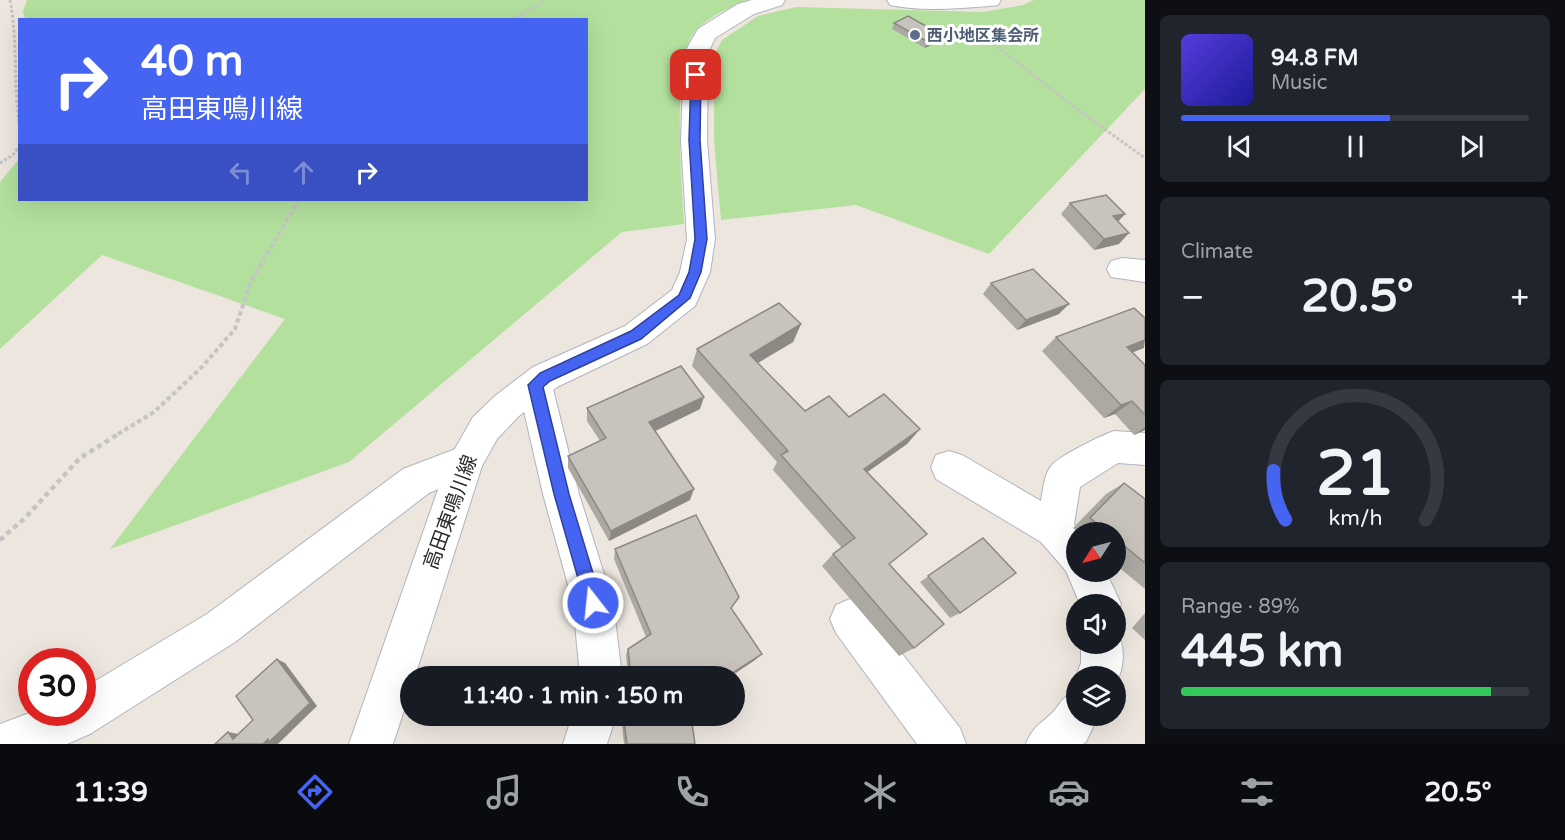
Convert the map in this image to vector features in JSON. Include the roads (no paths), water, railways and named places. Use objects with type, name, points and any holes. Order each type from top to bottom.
[{"type":"main road","name":"高田東鳴川線","points":[[371,744],[466,461],[485,428],[507,406],[545,377],[636,335],[684,298],[695,272],[701,239],[694,140],[696,53],[706,34],[746,9],[774,0]]},
{"type":"main road","points":[[898,0],[941,3],[990,0]]},
{"type":"main road","points":[[535,385],[561,494],[593,603],[600,666]]},
{"type":"main road","points":[[1054,528],[1064,477],[1114,447],[1145,449]]},
{"type":"main road","points":[[6,744],[75,719],[221,628],[416,481],[466,461]]},
{"type":"main road","points":[[949,467],[1054,528],[1066,543]]},
{"type":"main road","points":[[850,619],[944,744]]},
{"type":"main road","points":[[585,744],[591,726]]},
{"type":"main road","points":[[1048,744],[1070,726]]},
{"type":"place","name":"西小地区集会所","points":[[915,35]]}]
